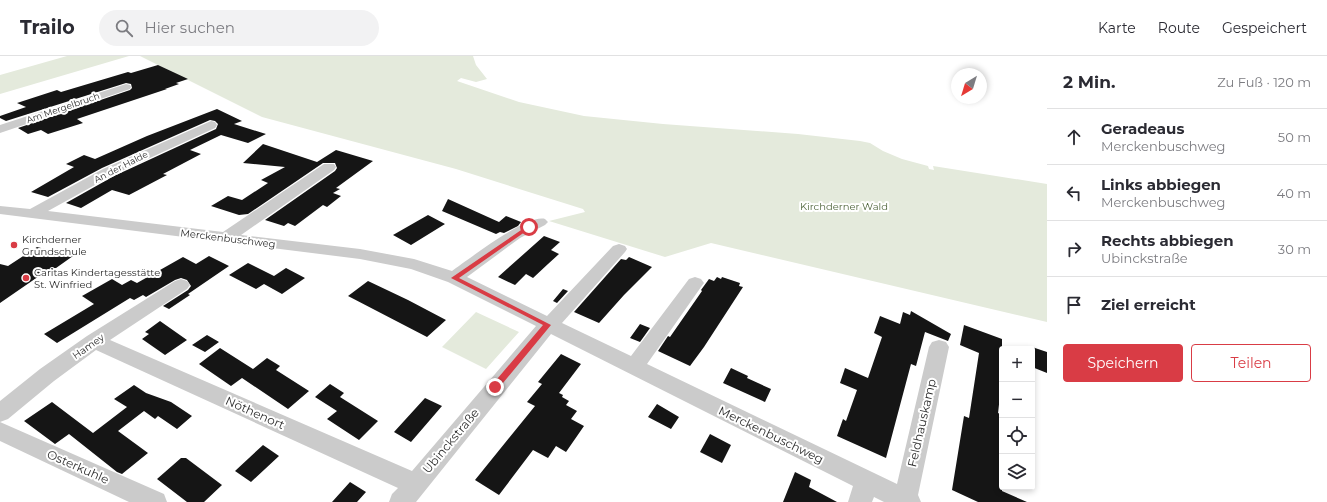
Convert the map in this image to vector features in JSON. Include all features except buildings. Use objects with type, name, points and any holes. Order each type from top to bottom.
[{"type":"street","name":"Am Mergelbruch","points":[[0,129],[126,87]]},
{"type":"street","name":"An der Halde","points":[[34,214],[108,172],[211,125]]},
{"type":"street","points":[[227,237],[329,167]]},
{"type":"street","name":"Merckenbuschweg","points":[[0,210],[360,254],[414,264],[454,278],[634,367],[863,492],[907,501]]},
{"type":"street","points":[[454,278],[515,235],[540,222]]},
{"type":"street","points":[[548,325],[559,315],[619,248]]},
{"type":"street","points":[[634,367],[694,283]]},
{"type":"street","name":"Hamey","points":[[0,413],[47,375],[94,341],[181,285]]},
{"type":"street","name":"Ubinckstraße","points":[[401,502],[548,325]]},
{"type":"street","name":"Nöthenort","points":[[94,341],[415,484]]},
{"type":"street","name":"Feldhauskamp","points":[[907,501],[939,347]]},
{"type":"street","name":"Osterkuhle","points":[[0,432],[155,502]]},
{"type":"green space","points":[[67,56],[129,56],[0,94],[0,75]]},
{"type":"green space","name":"Kirchderner Wald","points":[[140,56],[473,56],[476,65],[487,79],[476,82],[461,78],[457,81],[519,102],[584,116],[663,124],[798,134],[860,141],[870,143],[883,151],[902,159],[928,166],[929,169],[934,170],[933,166],[1047,184],[1047,322],[711,243],[665,257],[549,221],[585,212],[583,209],[456,169],[262,117]]},
{"type":"green space","points":[[476,312],[519,332],[486,369],[442,347]]},
{"type":"place","name":"Kirchderner Grundschule","points":[[14,245]]},
{"type":"place","name":"Caritas Kindertagesstätte St. Winfried","points":[[26,278]]},
{"type":"route","points":[[495,387],[548,325],[454,278],[515,235],[529,227]]}]
